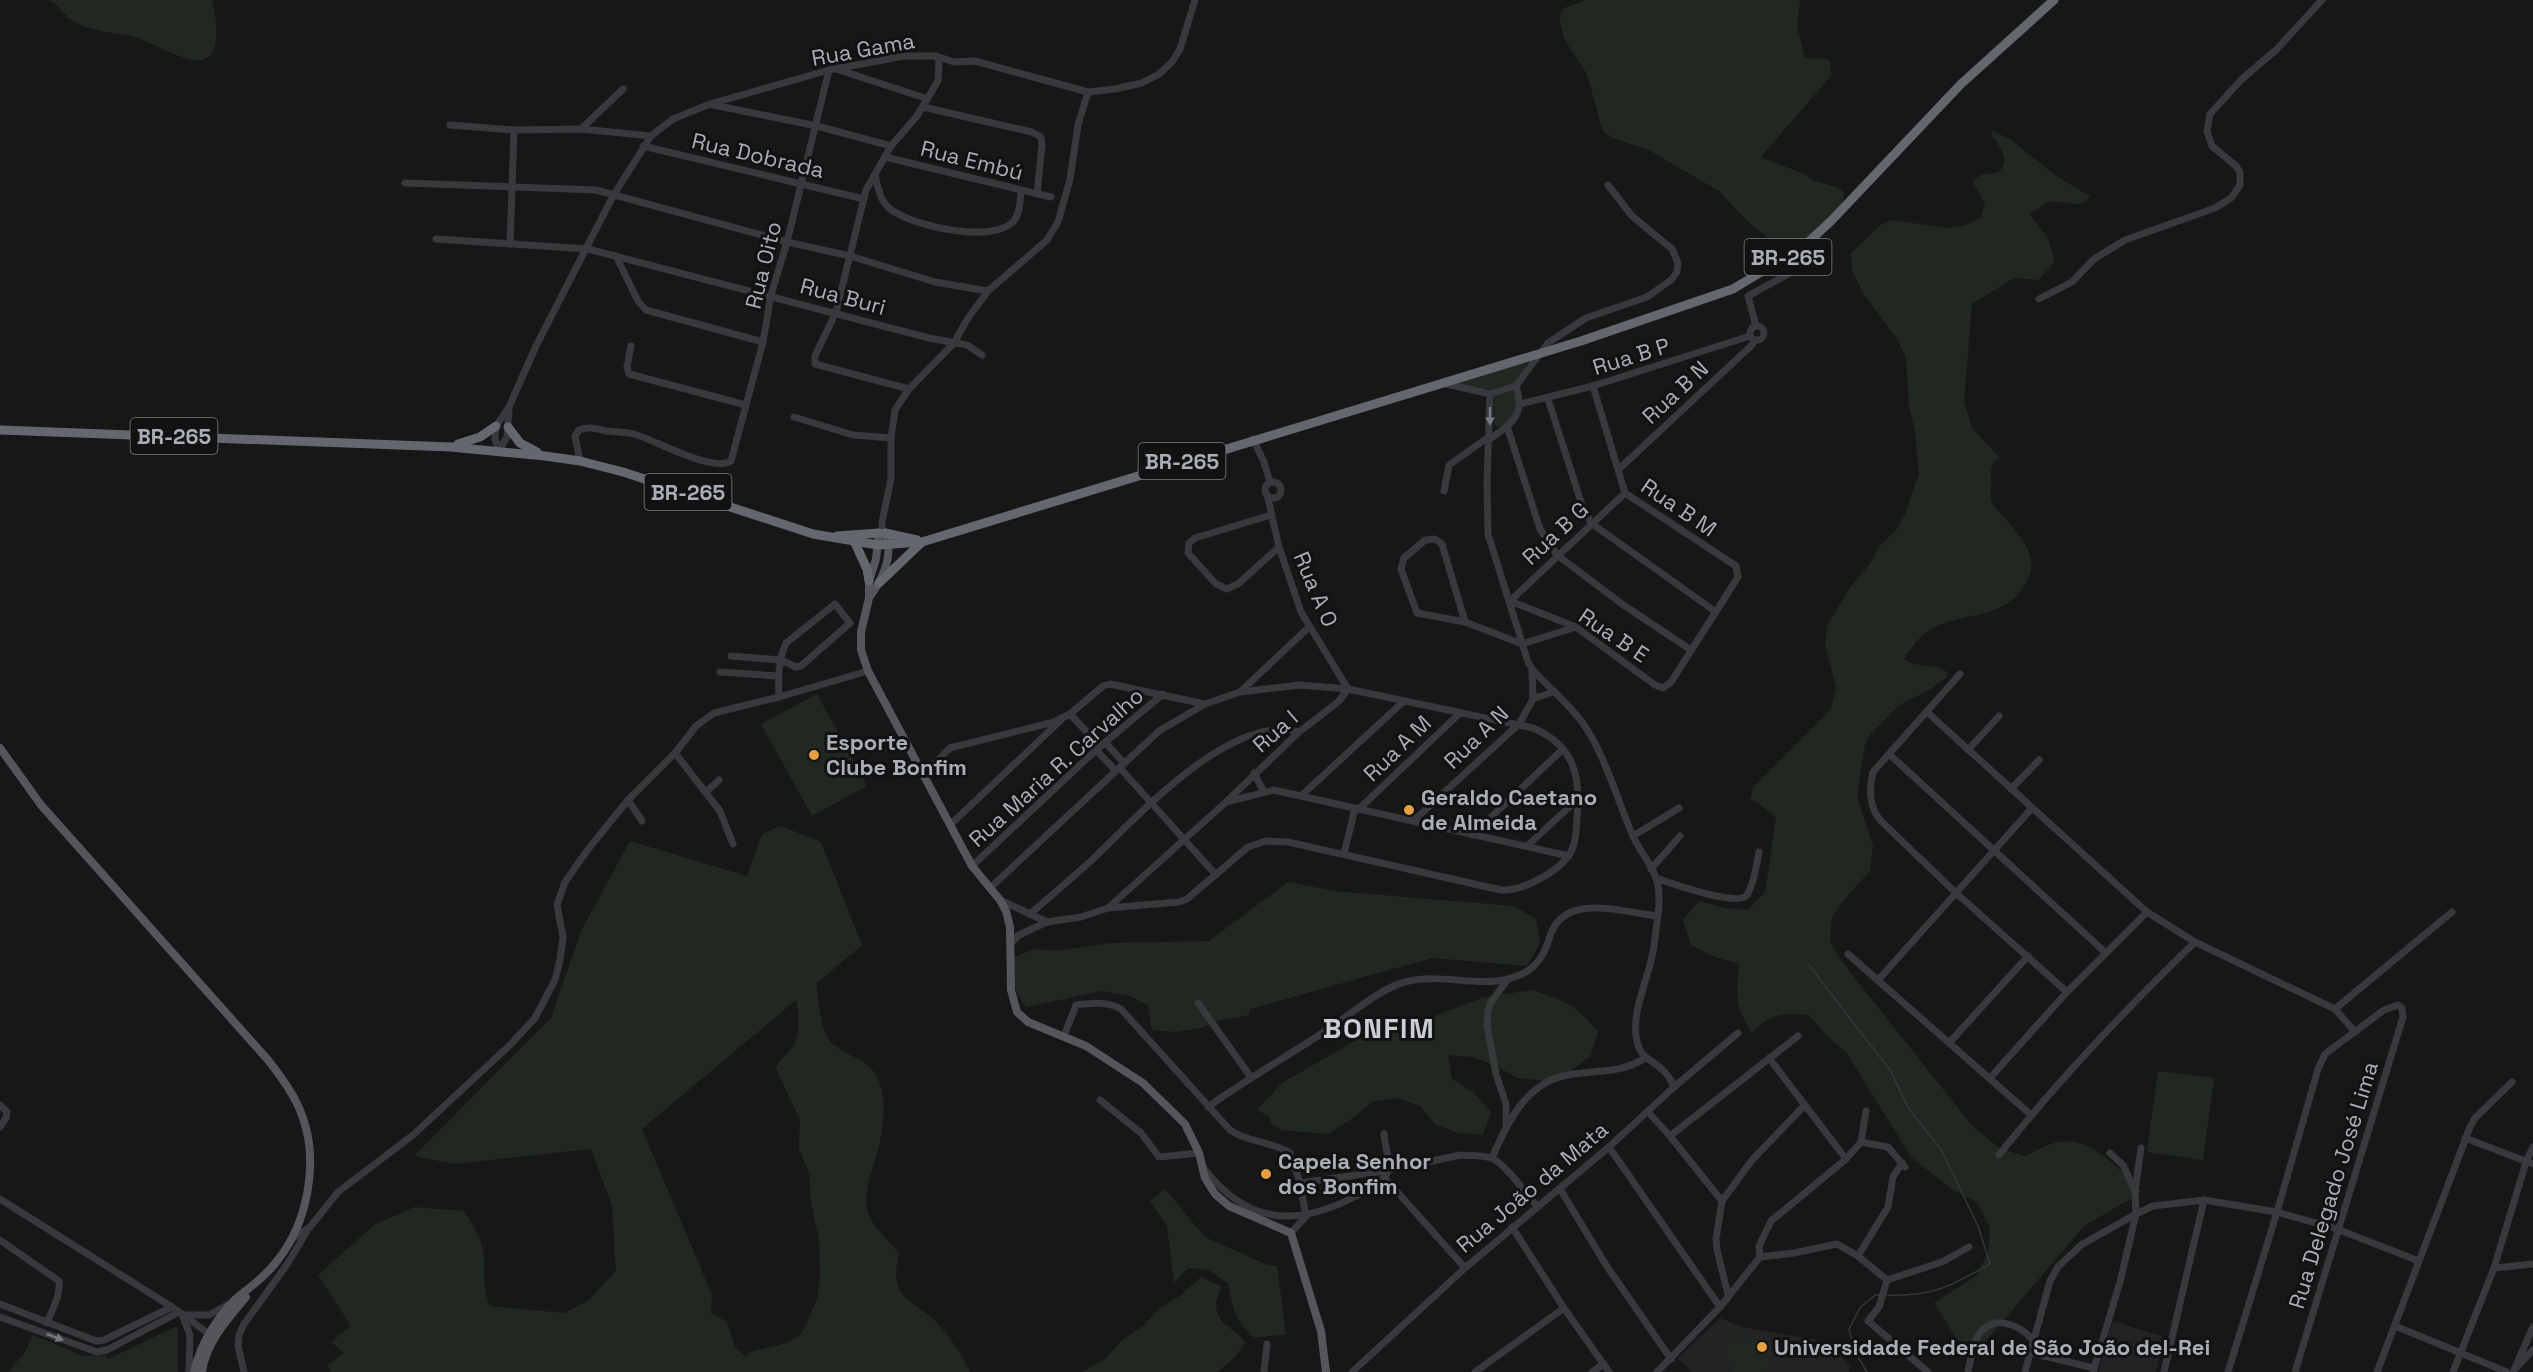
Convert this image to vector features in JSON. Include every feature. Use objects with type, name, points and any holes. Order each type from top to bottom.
[{"type":"highway","name":"BR-265","points":[[0,430],[451,447],[545,456],[580,461],[623,472],[828,538],[878,545],[922,542],[1540,353],[1733,289],[1804,246],[1831,221],[1962,84],[2054,0]]},
{"type":"highway","points":[[451,447],[474,440],[496,426]]},
{"type":"highway","points":[[508,427],[520,443],[545,456]]},
{"type":"highway","points":[[828,538],[882,533],[903,535],[922,542],[874,582],[855,543]]},
{"type":"main road","points":[[874,582],[887,561],[889,545],[882,533]]},
{"type":"main road","points":[[882,533],[878,545],[874,582],[863,619],[861,641],[868,671],[972,866],[1000,900],[1010,927],[1012,998],[1017,1012],[1028,1022],[1086,1046],[1154,1092],[1185,1124],[1199,1154],[1210,1187],[1222,1201],[1291,1233],[1321,1331],[1326,1372]]},
{"type":"main road","points":[[0,748],[41,805],[285,1081],[303,1118],[310,1155],[308,1188],[293,1238],[277,1262],[247,1291],[211,1335],[194,1372]]},
{"type":"main road","points":[[202,1372],[211,1335]]},
{"type":"street","points":[[882,533],[882,522],[891,479],[891,438],[895,410],[909,389],[954,343],[968,318],[988,291],[1047,240],[1058,222],[1070,176],[1078,125],[1088,92],[1142,83],[1159,74],[1172,62],[1180,49],[1195,0]]},
{"type":"street","points":[[2039,299],[2072,282],[2094,259],[2125,240],[2215,208],[2231,198],[2240,185],[2240,172],[2212,146],[2207,131],[2210,114],[2241,80],[2277,49],[2322,0]]},
{"type":"street","name":"Rua Gama","points":[[509,407],[537,346],[613,196],[643,146],[651,136],[673,119],[710,104],[832,69],[904,56],[936,56],[954,62],[975,61],[1088,92]]},
{"type":"street","points":[[909,389],[815,364],[815,356],[836,312],[868,184],[891,146],[923,107],[938,81],[939,60],[936,56]]},
{"type":"street","points":[[832,69],[928,99]]},
{"type":"street","name":"Rua Oito","points":[[580,461],[575,436],[577,432],[586,428],[633,434],[673,450],[725,465],[733,458],[763,342],[771,296],[832,69]]},
{"type":"street","points":[[582,129],[623,90]]},
{"type":"street","points":[[710,104],[817,126],[891,146]]},
{"type":"street","points":[[923,107],[1041,137],[1037,194]]},
{"type":"street","points":[[450,126],[514,130],[582,129],[651,136]]},
{"type":"street","points":[[510,244],[514,130]]},
{"type":"street","name":"Rua Dobrada","points":[[643,146],[864,199]]},
{"type":"street","name":"Rua Embú","points":[[885,156],[1051,197]]},
{"type":"street","points":[[875,175],[878,192],[891,211],[918,222],[964,232],[984,233],[1007,226],[1015,220],[1021,191]]},
{"type":"street","points":[[405,183],[596,190],[787,242],[850,256],[934,282],[988,291]]},
{"type":"street","points":[[1442,383],[1490,394],[1516,386],[1548,344],[1586,318],[1647,297],[1671,280],[1677,272],[1678,263],[1672,249],[1632,216],[1608,185]]},
{"type":"street","name":"Rua Buri","points":[[436,239],[588,249],[967,345],[982,355]]},
{"type":"street","points":[[1756,326],[1751,329],[1752,338],[1760,339],[1764,335],[1763,330],[1756,326],[1748,296],[1788,274],[1804,246]]},
{"type":"street","points":[[616,256],[638,301],[646,310],[763,342]]},
{"type":"street","name":"Rua B P","points":[[1520,404],[1548,399],[1752,338]]},
{"type":"street","name":"Rua B N","points":[[1619,470],[1752,345],[1752,338]]},
{"type":"street","points":[[631,346],[627,370],[629,374],[746,405]]},
{"type":"street","points":[[1444,491],[1449,465],[1507,426],[1519,412],[1520,404],[1516,386]]},
{"type":"street","name":"Rua B M","points":[[1593,386],[1625,493],[1736,566],[1738,577],[1716,612]]},
{"type":"street","points":[[1490,394],[1487,481],[1490,546],[1532,669],[1533,699],[1553,692]]},
{"type":"street","points":[[1507,426],[1540,529],[1557,555],[1622,604],[1691,650],[1716,612],[1591,523],[1582,505],[1548,399]]},
{"type":"street","points":[[499,451],[495,439],[496,426],[509,407]]},
{"type":"street","points":[[499,451],[507,437],[509,407]]},
{"type":"street","points":[[794,417],[853,435],[891,438]]},
{"type":"street","points":[[496,426],[508,427]]},
{"type":"street","points":[[1253,439],[1270,482]]},
{"type":"street","points":[[1270,482],[1266,487],[1267,494],[1275,497]]},
{"type":"street","points":[[1270,482],[1277,483],[1281,487],[1280,493],[1271,502],[1270,512],[1195,538],[1188,546],[1189,556],[1222,589],[1230,589],[1279,548]]},
{"type":"street","name":"Rua B G","points":[[1510,601],[1625,493]]},
{"type":"street","name":"Rua A O","points":[[1267,494],[1279,548],[1301,612],[1348,689]]},
{"type":"street","points":[[1465,622],[1444,549],[1439,541],[1425,540],[1404,558],[1402,573],[1417,613],[1465,622],[1522,644],[1576,627]]},
{"type":"street","name":"Rua B E","points":[[1510,601],[1576,627],[1655,685],[1663,688],[1671,682],[1691,650]]},
{"type":"street","points":[[731,656],[781,660],[796,667],[801,666],[850,623],[835,604],[786,643],[781,660],[777,676],[779,697]]},
{"type":"street","points":[[1240,692],[1254,676],[1309,627]]},
{"type":"street","points":[[1532,669],[1575,714],[1587,730],[1633,836],[1656,878],[1657,916],[1651,966],[1638,1012],[1637,1038],[1639,1048],[1645,1058],[1661,1066],[1674,1087]]},
{"type":"street","points":[[244,1372],[238,1346],[241,1329],[286,1266],[309,1228],[338,1192],[414,1135],[517,1039],[535,1018],[555,980],[560,960],[563,937],[557,915],[557,905],[565,882],[628,800],[708,716],[868,671]]},
{"type":"street","points":[[720,672],[777,676]]},
{"type":"street","points":[[1960,674],[1873,772],[1870,781],[1872,807],[1880,820],[1956,893],[2067,992]]},
{"type":"street","points":[[1254,676],[1262,688]]},
{"type":"street","points":[[950,825],[1097,690],[1110,684],[1205,704]]},
{"type":"street","points":[[990,888],[1159,731],[1205,704],[1240,692],[1300,684],[1348,689],[1459,714],[1519,724],[1546,734],[1563,748],[1577,777],[1579,798],[1575,838],[1569,856],[1533,883],[1510,890],[1288,842],[1257,842],[1179,902],[1108,908],[1081,917],[1047,922],[1019,935],[1011,943]]},
{"type":"street","name":"Rua I","points":[[1108,908],[1226,802],[1299,732],[1338,702],[1348,689]]},
{"type":"street","name":"Rua Maria R. Carvalho","points":[[972,866],[1100,746],[1163,694]]},
{"type":"street","name":"Rua A N","points":[[1413,821],[1519,724],[1533,699]]},
{"type":"street","points":[[1302,795],[1404,701]]},
{"type":"street","points":[[1927,712],[2147,912],[2195,942],[2337,1011],[2355,1032],[2325,1054],[2318,1069],[2228,1372]]},
{"type":"street","name":"Rua A M","points":[[1344,854],[1358,808],[1459,714]]},
{"type":"street","points":[[923,775],[950,748],[1054,722],[1067,716]]},
{"type":"street","points":[[1067,716],[1120,767],[1216,875]]},
{"type":"street","points":[[1968,750],[1999,716]]},
{"type":"street","points":[[1030,914],[1090,861],[1151,802],[1200,762],[1245,738],[1270,732],[1290,730],[1299,732]]},
{"type":"street","points":[[1100,746],[1120,767]]},
{"type":"street","points":[[1472,835],[1563,748]]},
{"type":"street","points":[[675,753],[707,791],[720,811],[733,844]]},
{"type":"street","points":[[1889,754],[2106,953]]},
{"type":"street","points":[[2011,789],[2039,760]]},
{"type":"street","points":[[1254,773],[1264,792]]},
{"type":"street","points":[[707,791],[718,780]]},
{"type":"street","points":[[1226,802],[1274,790],[1569,856]]},
{"type":"street","points":[[1527,846],[1579,798]]},
{"type":"street","points":[[628,800],[642,821]]},
{"type":"street","points":[[1633,836],[1679,808]]},
{"type":"street","points":[[1879,979],[2032,808]]},
{"type":"street","points":[[1651,869],[1680,836]]},
{"type":"street","points":[[1656,878],[1700,892],[1742,898],[1748,893],[1760,852]]},
{"type":"street","points":[[1000,900],[1047,922]]},
{"type":"street","points":[[1208,1107],[1250,1076],[1391,988],[1405,982],[1418,980],[1492,982],[1524,973],[1541,958],[1555,924],[1563,915],[1590,908],[1657,916]]},
{"type":"street","points":[[1990,1078],[2067,992],[2147,912]]},
{"type":"street","points":[[2337,1011],[2452,912]]},
{"type":"street","points":[[1999,1155],[2095,1042],[2195,942]]},
{"type":"street","points":[[1848,954],[2031,1115]]},
{"type":"street","points":[[1950,1042],[2028,956]]},
{"type":"street","points":[[1506,1124],[1506,1104],[1496,1074],[1487,1025],[1491,1002],[1508,979]]},
{"type":"street","points":[[1198,1003],[1250,1076]]},
{"type":"street","points":[[1064,1036],[1076,1005],[1113,1004],[1129,1018],[1208,1107],[1236,1134],[1290,1153],[1300,1183],[1306,1216]]},
{"type":"street","name":"Rua Delegado José Lima","points":[[2295,1372],[2403,1017],[2402,1008],[2398,1005],[2389,1007],[2355,1032]]},
{"type":"street","points":[[2337,1011],[2347,1037]]},
{"type":"street","name":"Rua João da Mata","points":[[1352,1372],[1465,1268],[1609,1147],[1674,1087],[1738,1033]]},
{"type":"street","points":[[1670,1136],[1798,1036]]},
{"type":"street","points":[[1492,1158],[1506,1124],[1518,1107],[1527,1097],[1556,1078],[1608,1072],[1629,1067],[1645,1058]]},
{"type":"street","points":[[1769,1058],[1846,1159]]},
{"type":"street","points":[[2377,1372],[2465,1138],[2475,1118],[2512,1082]]},
{"type":"street","points":[[1101,1100],[1141,1133],[1159,1157],[1199,1154]]},
{"type":"street","points":[[1506,1104],[1518,1107]]},
{"type":"street","points":[[0,1127],[6,1118],[3,1106]]},
{"type":"street","points":[[1728,1295],[1719,1263],[1716,1239],[1722,1201],[1752,1161],[1804,1106]]},
{"type":"street","points":[[1760,1257],[1759,1246],[1771,1221],[1846,1159],[1861,1142],[1866,1111]]},
{"type":"street","points":[[1648,1112],[1722,1201]]},
{"type":"street","points":[[1384,1134],[1386,1173],[1465,1268]]},
{"type":"street","points":[[2465,1138],[2530,1163]]},
{"type":"street","points":[[1857,1256],[1888,1207],[1893,1177],[1904,1165],[1888,1147],[1861,1142]]},
{"type":"street","points":[[1609,1147],[1720,1306]]},
{"type":"street","points":[[2453,1372],[2494,1268],[2530,1163],[2533,1147]]},
{"type":"street","points":[[2031,1353],[2093,1370],[2120,1282],[2136,1214],[2135,1191],[2141,1148]]},
{"type":"street","points":[[2110,1153],[2123,1165],[2135,1191]]},
{"type":"street","points":[[1300,1183],[1386,1173],[1461,1155],[1492,1158],[1538,1207]]},
{"type":"street","points":[[1203,1166],[1222,1190],[1240,1202],[1274,1215],[1306,1216],[1331,1209],[1360,1194],[1386,1173]]},
{"type":"street","points":[[1560,1188],[1612,1275],[1671,1359]]},
{"type":"street","points":[[0,1199],[172,1307],[211,1335]]},
{"type":"street","points":[[2025,1372],[2050,1281],[2058,1267],[2080,1245],[2153,1206],[2204,1200],[2277,1212],[2337,1229],[2419,1262]]},
{"type":"street","points":[[2164,1372],[2204,1200]]},
{"type":"street","points":[[1291,1233],[1306,1216]]},
{"type":"street","points":[[1512,1227],[1564,1308],[1609,1372]]},
{"type":"street","points":[[293,1238],[309,1228]]},
{"type":"street","points":[[0,1240],[59,1281],[56,1299],[46,1323]]},
{"type":"street","points":[[1657,1372],[1720,1306],[1760,1257],[1794,1253],[1834,1244],[1843,1246],[1887,1280]]},
{"type":"street","points":[[1887,1280],[1942,1262],[1969,1247]]},
{"type":"street","points":[[2494,1268],[2533,1264]]},
{"type":"street","points":[[1887,1280],[1879,1307],[1868,1319],[1928,1372]]},
{"type":"street","points":[[190,1335],[197,1325],[209,1315],[247,1291]]},
{"type":"street","points":[[0,1304],[88,1340],[104,1340],[172,1307]]},
{"type":"street","points":[[1475,1372],[1564,1308]]},
{"type":"street","points":[[181,1313],[190,1335],[189,1372]]},
{"type":"street","points":[[0,1317],[91,1351],[107,1350],[181,1313],[197,1317],[209,1315]]},
{"type":"street","points":[[1968,1372],[1976,1340],[1982,1331],[1992,1324],[2002,1322],[2013,1324],[2023,1329],[2033,1340]]},
{"type":"street","points":[[2395,1326],[2460,1354],[2511,1371]]},
{"type":"street","points":[[2511,1371],[2533,1327]]},
{"type":"street","points":[[104,1340],[107,1350]]},
{"type":"street","points":[[1264,1372],[1267,1344]]},
{"type":"street","points":[[2511,1371],[2533,1350]]},
{"type":"street","points":[[1592,1372],[1604,1364]]},
{"type":"shaded area","points":[[50,0],[212,0],[216,21],[216,42],[207,58],[198,60],[185,58],[138,38],[77,24]]},
{"type":"shaded area","points":[[1584,0],[1800,0],[1797,26],[1805,59],[1830,60],[1831,76],[1761,157],[1804,174],[1814,181],[1840,188],[1845,193],[1836,212],[1812,234],[1785,252],[1781,252],[1719,191],[1647,149],[1615,139],[1605,133],[1587,74],[1564,39],[1560,21],[1563,9]]},
{"type":"shaded area","points":[[1993,131],[2010,139],[2055,175],[2091,197],[2080,204],[2050,201],[2029,214],[2047,236],[2055,261],[2039,280],[2014,278],[1972,304],[1964,402],[1972,428],[2000,458],[1991,468],[1991,500],[2025,544],[2031,561],[2031,570],[2017,595],[2004,605],[1989,612],[1941,624],[1927,632],[1907,653],[1905,660],[1910,663],[1938,668],[1948,673],[1931,689],[1898,706],[1871,734],[1865,744],[1857,797],[1873,846],[1870,871],[1832,917],[1830,942],[1843,963],[1973,1127],[2001,1149],[2025,1156],[2051,1144],[2078,1143],[2101,1154],[2142,1192],[2084,1226],[1985,1342],[1960,1344],[1934,1303],[1976,1276],[1988,1253],[1990,1228],[1977,1202],[1953,1190],[1911,1157],[1846,1052],[1827,1036],[1809,1015],[1792,1014],[1771,1018],[1752,1033],[1742,1015],[1738,1000],[1739,964],[1715,957],[1691,945],[1683,920],[1699,901],[1724,908],[1748,910],[1765,892],[1776,818],[1757,802],[1750,800],[1753,787],[1831,709],[1836,687],[1825,645],[1827,626],[1849,589],[1869,565],[1880,546],[1898,528],[1919,474],[1915,432],[1909,406],[1906,357],[1897,339],[1863,293],[1852,270],[1851,253],[1882,224],[1892,220],[1947,228],[1966,225],[1981,217],[1985,204],[1974,180],[1981,175],[1999,172],[2004,162],[2003,153],[1991,134]]},
{"type":"shaded area","points":[[1529,362],[1514,384],[1490,390],[1456,383]]},
{"type":"shaded area","points":[[1514,391],[1515,402],[1511,418],[1497,427],[1494,423],[1494,396]]},
{"type":"shaded area","name":"Esporte Clube Bonfim","points":[[817,694],[867,786],[812,816],[761,724]]},
{"type":"shaded area","points":[[781,826],[821,842],[862,945],[816,984],[821,1019],[828,1038],[841,1050],[865,1063],[878,1079],[882,1091],[882,1125],[879,1146],[867,1188],[868,1213],[877,1229],[899,1253],[896,1269],[899,1289],[904,1296],[943,1329],[970,1372],[331,1372],[327,1365],[344,1353],[331,1342],[351,1326],[318,1275],[374,1225],[414,1207],[464,1211],[482,1246],[485,1287],[490,1306],[564,1313],[588,1301],[616,1271],[612,1206],[591,1149],[454,1164],[414,1156],[551,1018],[581,931],[630,841],[747,876],[762,834]],"holes":[[[796,1000],[799,1018],[797,1038],[776,1069],[800,1120],[799,1148],[809,1173],[811,1201],[819,1241],[820,1278],[817,1299],[802,1333],[787,1343],[750,1352],[746,1357],[735,1347],[727,1322],[711,1313],[712,1295],[642,1129]]]},
{"type":"shaded area","points":[[1288,882],[1334,891],[1514,906],[1536,919],[1540,943],[1527,966],[1432,958],[1250,1009],[1249,1015],[1176,1032],[1152,1030],[1148,1006],[1131,996],[1102,991],[1026,1007],[1017,994],[1008,960],[1034,949],[1058,951],[1110,943],[1209,941]]},
{"type":"shaded area","points":[[1531,990],[1569,1005],[1583,1015],[1598,1032],[1591,1055],[1571,1071],[1547,1081],[1517,1078],[1495,1065],[1472,1057],[1448,1055],[1452,1079],[1474,1093],[1491,1112],[1483,1135],[1459,1133],[1436,1125],[1420,1106],[1397,1098],[1372,1102],[1328,1134],[1281,1130],[1270,1123],[1270,1117],[1257,1110],[1282,1083],[1358,1039],[1374,1039],[1482,998]]},
{"type":"shaded area","points":[[2158,1071],[2214,1078],[2203,1160],[2147,1152]]},
{"type":"shaded area","points":[[1165,1189],[1205,1237],[1265,1264],[1277,1266],[1286,1334],[1255,1338],[1236,1314],[1228,1283],[1208,1270],[1188,1268],[1174,1283],[1167,1226],[1150,1201]]},
{"type":"shaded area","points":[[1201,1277],[1220,1286],[1216,1302],[1217,1312],[1224,1323],[1245,1343],[1233,1359],[1217,1372],[1083,1372],[1106,1358],[1122,1340],[1143,1326],[1160,1308],[1181,1295]]},
{"type":"shaded area","name":"Universidade Federal de São João del-Rei","points":[[1720,1318],[1741,1327],[1830,1342],[1850,1367],[1849,1372],[1692,1372],[1678,1358]]},
{"type":"shaded area","points":[[2113,1321],[2164,1337],[2156,1372],[2098,1372]]},
{"type":"shaded area","points":[[177,1326],[178,1372],[8,1372],[25,1352],[33,1335],[83,1356],[105,1355],[108,1359]]},
{"type":"shaded area","points":[[1735,1338],[1771,1343],[1770,1369],[1766,1372],[1731,1372],[1730,1361],[1725,1359],[1727,1343],[1734,1344]]},
{"type":"waterway","points":[[1808,964],[1890,1070],[1909,1109],[1942,1151],[1978,1226],[1990,1264],[1965,1278],[1930,1292],[1887,1295]]},
{"type":"waterway","points":[[1867,1372],[1855,1352],[1849,1329],[1860,1308],[1875,1295],[1879,1295]]},
{"type":"place","name":"Esporte Clube Bonfim","points":[[814,755]]},
{"type":"place","name":"Geraldo Caetano de Almeida","points":[[1409,810]]},
{"type":"place","name":"Capela Senhor dos Bonfim","points":[[1266,1174]]},
{"type":"place","name":"Universidade Federal de São João del-Rei","points":[[1762,1347]]},
{"type":"district","name":"BONFIM","points":[[1379,1028]]}]
